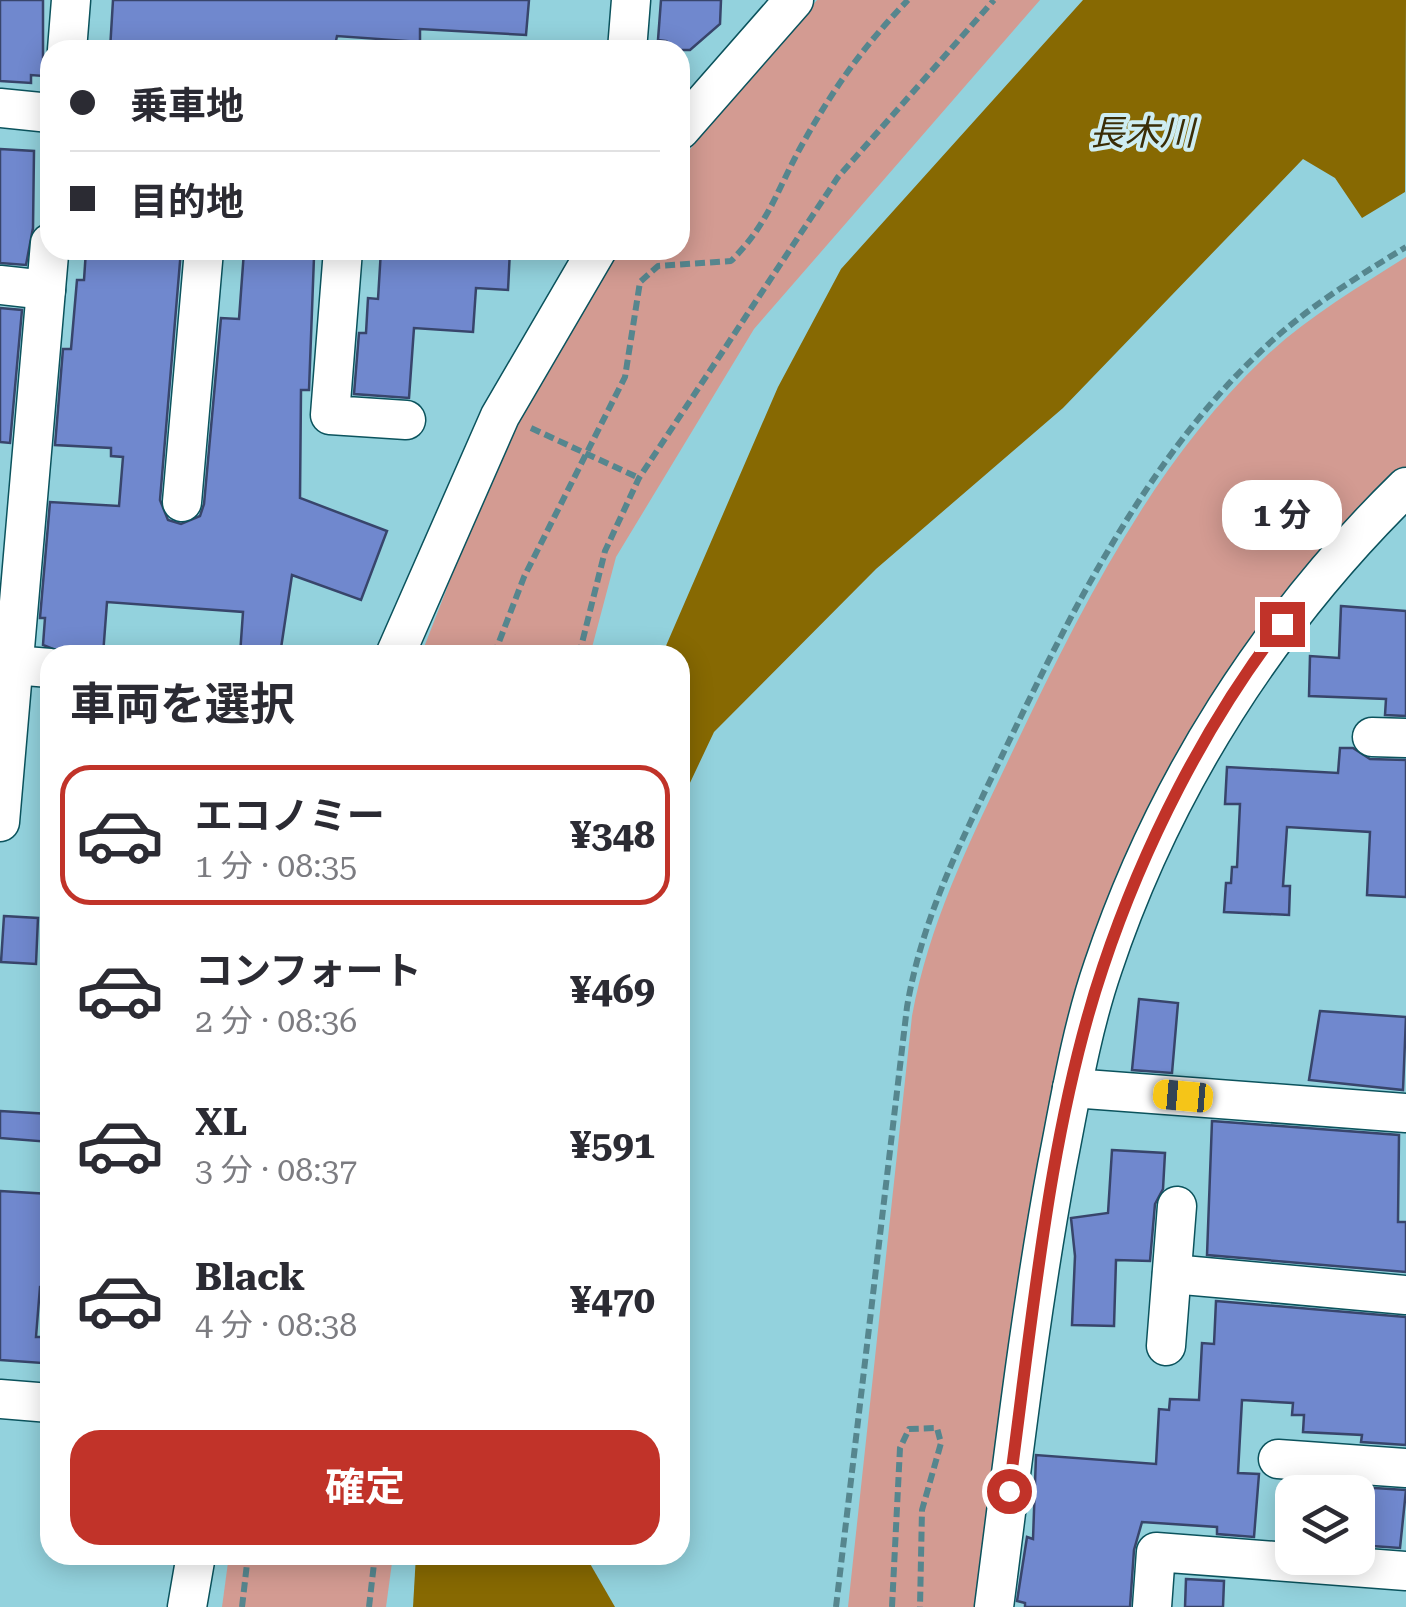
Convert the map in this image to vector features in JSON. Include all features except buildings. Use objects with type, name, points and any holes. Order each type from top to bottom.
[{"type":"street","points":[[68,40],[71,0]]},
{"type":"street","points":[[629,40],[631,0]]},
{"type":"street","points":[[690,119],[794,0]]},
{"type":"street","points":[[0,108],[40,111]]},
{"type":"street","points":[[0,822],[5,664],[48,260]]},
{"type":"street","points":[[182,502],[203,260]]},
{"type":"street","points":[[342,260],[330,415],[406,420]]},
{"type":"street","points":[[399,645],[500,416],[592,260]]},
{"type":"street","points":[[0,286],[46,290]]},
{"type":"street","points":[[994,1607],[1040,1259],[1072,1088],[1102,970],[1136,880],[1179,791],[1262,651],[1323,571],[1406,487]]},
{"type":"street","points":[[5,664],[40,667]]},
{"type":"street","points":[[1072,1088],[1406,1113]]},
{"type":"street","points":[[1166,1346],[1177,1206]]},
{"type":"street","points":[[1172,1274],[1406,1295]]},
{"type":"street","points":[[0,1398],[40,1402]]},
{"type":"street","points":[[1278,1459],[1406,1468]]},
{"type":"street","points":[[1152,1607],[1156,1552],[1406,1571]]},
{"type":"street","points":[[187,1607],[194,1565]]},
{"type":"path","points":[[498,645],[524,577],[625,378],[640,282],[658,266],[731,261],[760,232],[801,146],[856,53],[908,0]]},
{"type":"path","points":[[581,645],[604,551],[639,478],[838,177],[994,0]]},
{"type":"path","points":[[836,1607],[907,1007],[916,952],[939,888],[1070,614],[1166,464],[1259,352],[1349,282],[1406,247]]},
{"type":"path","points":[[500,416],[639,478]]},
{"type":"path","points":[[892,1607],[900,1448],[909,1429],[937,1428],[940,1443],[922,1510],[920,1607]]},
{"type":"path","points":[[242,1607],[247,1565]]},
{"type":"path","points":[[369,1607],[374,1565]]},
{"type":"shaded area","points":[[817,0],[1040,0],[754,329],[616,557],[593,645],[425,645],[501,449],[609,260],[690,260],[690,149]]},
{"type":"shaded area","points":[[1406,257],[1406,471],[1120,894],[985,1607],[848,1607],[912,1016],[919,982],[951,886],[1088,601],[1150,496],[1185,447],[1280,343]]},
{"type":"shaded area","points":[[228,1565],[392,1565],[386,1607],[222,1607]]},
{"type":"water","name":"長木川","points":[[1083,0],[1406,0],[1405,192],[1362,218],[1335,178],[1303,159],[1063,408],[876,569],[714,732],[690,783],[690,645],[666,645],[778,387],[841,269]]},
{"type":"water","points":[[415,1565],[591,1565],[615,1607],[413,1607]]},
{"type":"route","points":[[1009,1491],[1040,1259],[1072,1088],[1102,970],[1136,880],[1179,791],[1282,624]]}]
